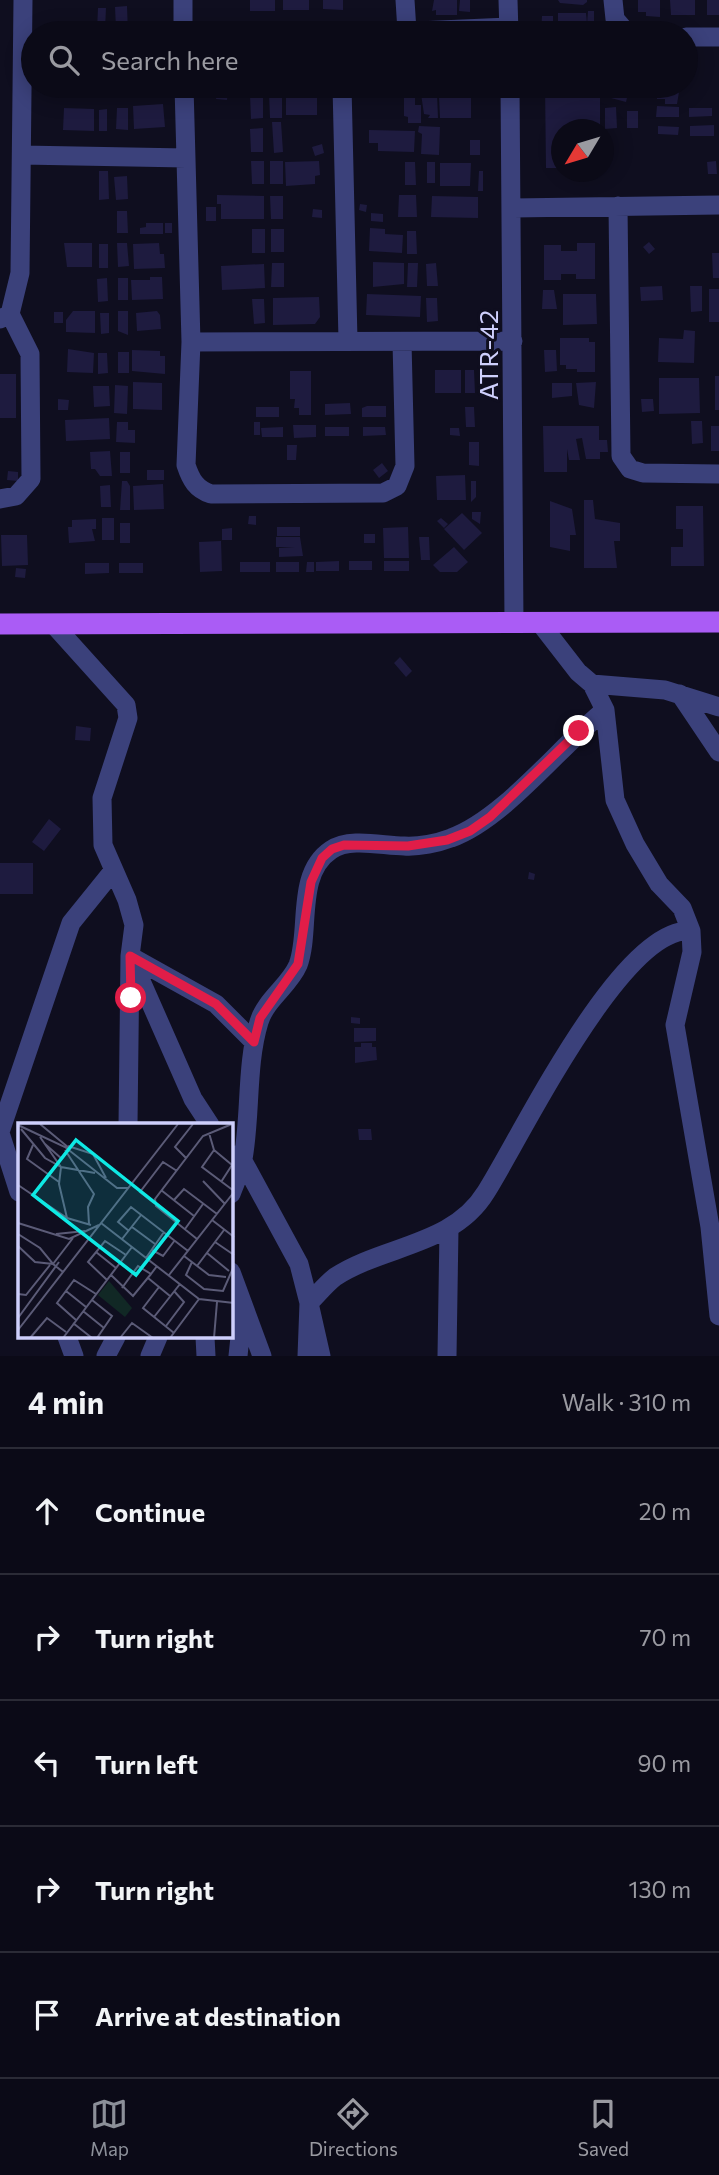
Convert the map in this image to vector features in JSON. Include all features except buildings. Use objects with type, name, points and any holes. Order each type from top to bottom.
[{"type":"main road","points":[[0,624],[719,622]]},
{"type":"street","points":[[23,0],[23,21]]},
{"type":"street","points":[[183,0],[183,21]]},
{"type":"street","points":[[404,0],[406,21]]},
{"type":"street","points":[[508,0],[509,21]]},
{"type":"street","points":[[613,0],[617,21]]},
{"type":"street","points":[[698,37],[719,37]]},
{"type":"street","points":[[0,499],[16,496],[25,489],[30,479],[30,354],[5,316],[20,273],[22,98]]},
{"type":"street","points":[[184,98],[191,342],[186,465],[191,480],[200,491],[211,495],[383,493],[397,486],[405,466],[402,342]]},
{"type":"street","points":[[342,98],[348,340]]},
{"type":"street","name":"ATR-42","points":[[510,98],[514,623]]},
{"type":"street","points":[[22,155],[186,158]]},
{"type":"street","points":[[513,208],[719,205]]},
{"type":"street","points":[[618,206],[621,456],[630,469],[643,473],[719,474]]},
{"type":"street","points":[[191,342],[513,341]]},
{"type":"street","points":[[540,623],[578,671],[592,684],[606,710],[615,800],[635,844],[659,884],[682,908],[691,931],[692,951],[675,1025],[718,1286],[719,1316]]},
{"type":"street","points":[[53,624],[126,705],[128,718],[102,798],[103,845],[127,900],[134,925],[130,956],[128,1123]]},
{"type":"street","points":[[592,684],[680,694],[719,707]]},
{"type":"street","points":[[680,694],[719,752]]},
{"type":"street","points":[[233,1181],[260,1018],[298,964],[308,895],[322,858],[332,849],[344,845],[408,846],[447,840],[470,831],[490,817],[579,731],[606,710]]},
{"type":"street","points":[[18,1189],[0,1133],[71,923],[113,871]]},
{"type":"street","points":[[307,1356],[309,1303],[334,1278],[449,1229],[471,1213],[485,1195],[546,1086],[626,969],[668,934],[691,931]]},
{"type":"street","points":[[130,956],[216,1004],[254,1042]]},
{"type":"street","points":[[130,956],[193,1100],[209,1123]]},
{"type":"street","points":[[237,1156],[299,1264],[321,1356]]},
{"type":"street","points":[[447,1356],[449,1229]]},
{"type":"street","points":[[233,1277],[262,1356]]},
{"type":"street","points":[[238,1356],[244,1304]]},
{"type":"street","points":[[67,1338],[74,1356]]},
{"type":"street","points":[[106,1356],[117,1338]]},
{"type":"street","points":[[118,1338],[120,1356]]},
{"type":"street","points":[[150,1356],[158,1338]]},
{"type":"street","points":[[205,1338],[206,1356]]},
{"type":"route","points":[[131,998],[130,956],[176,979],[216,1004],[254,1042],[260,1018],[298,964],[305,908],[311,882],[322,858],[332,849],[344,845],[408,846],[447,840],[470,831],[490,817],[579,731]]}]
